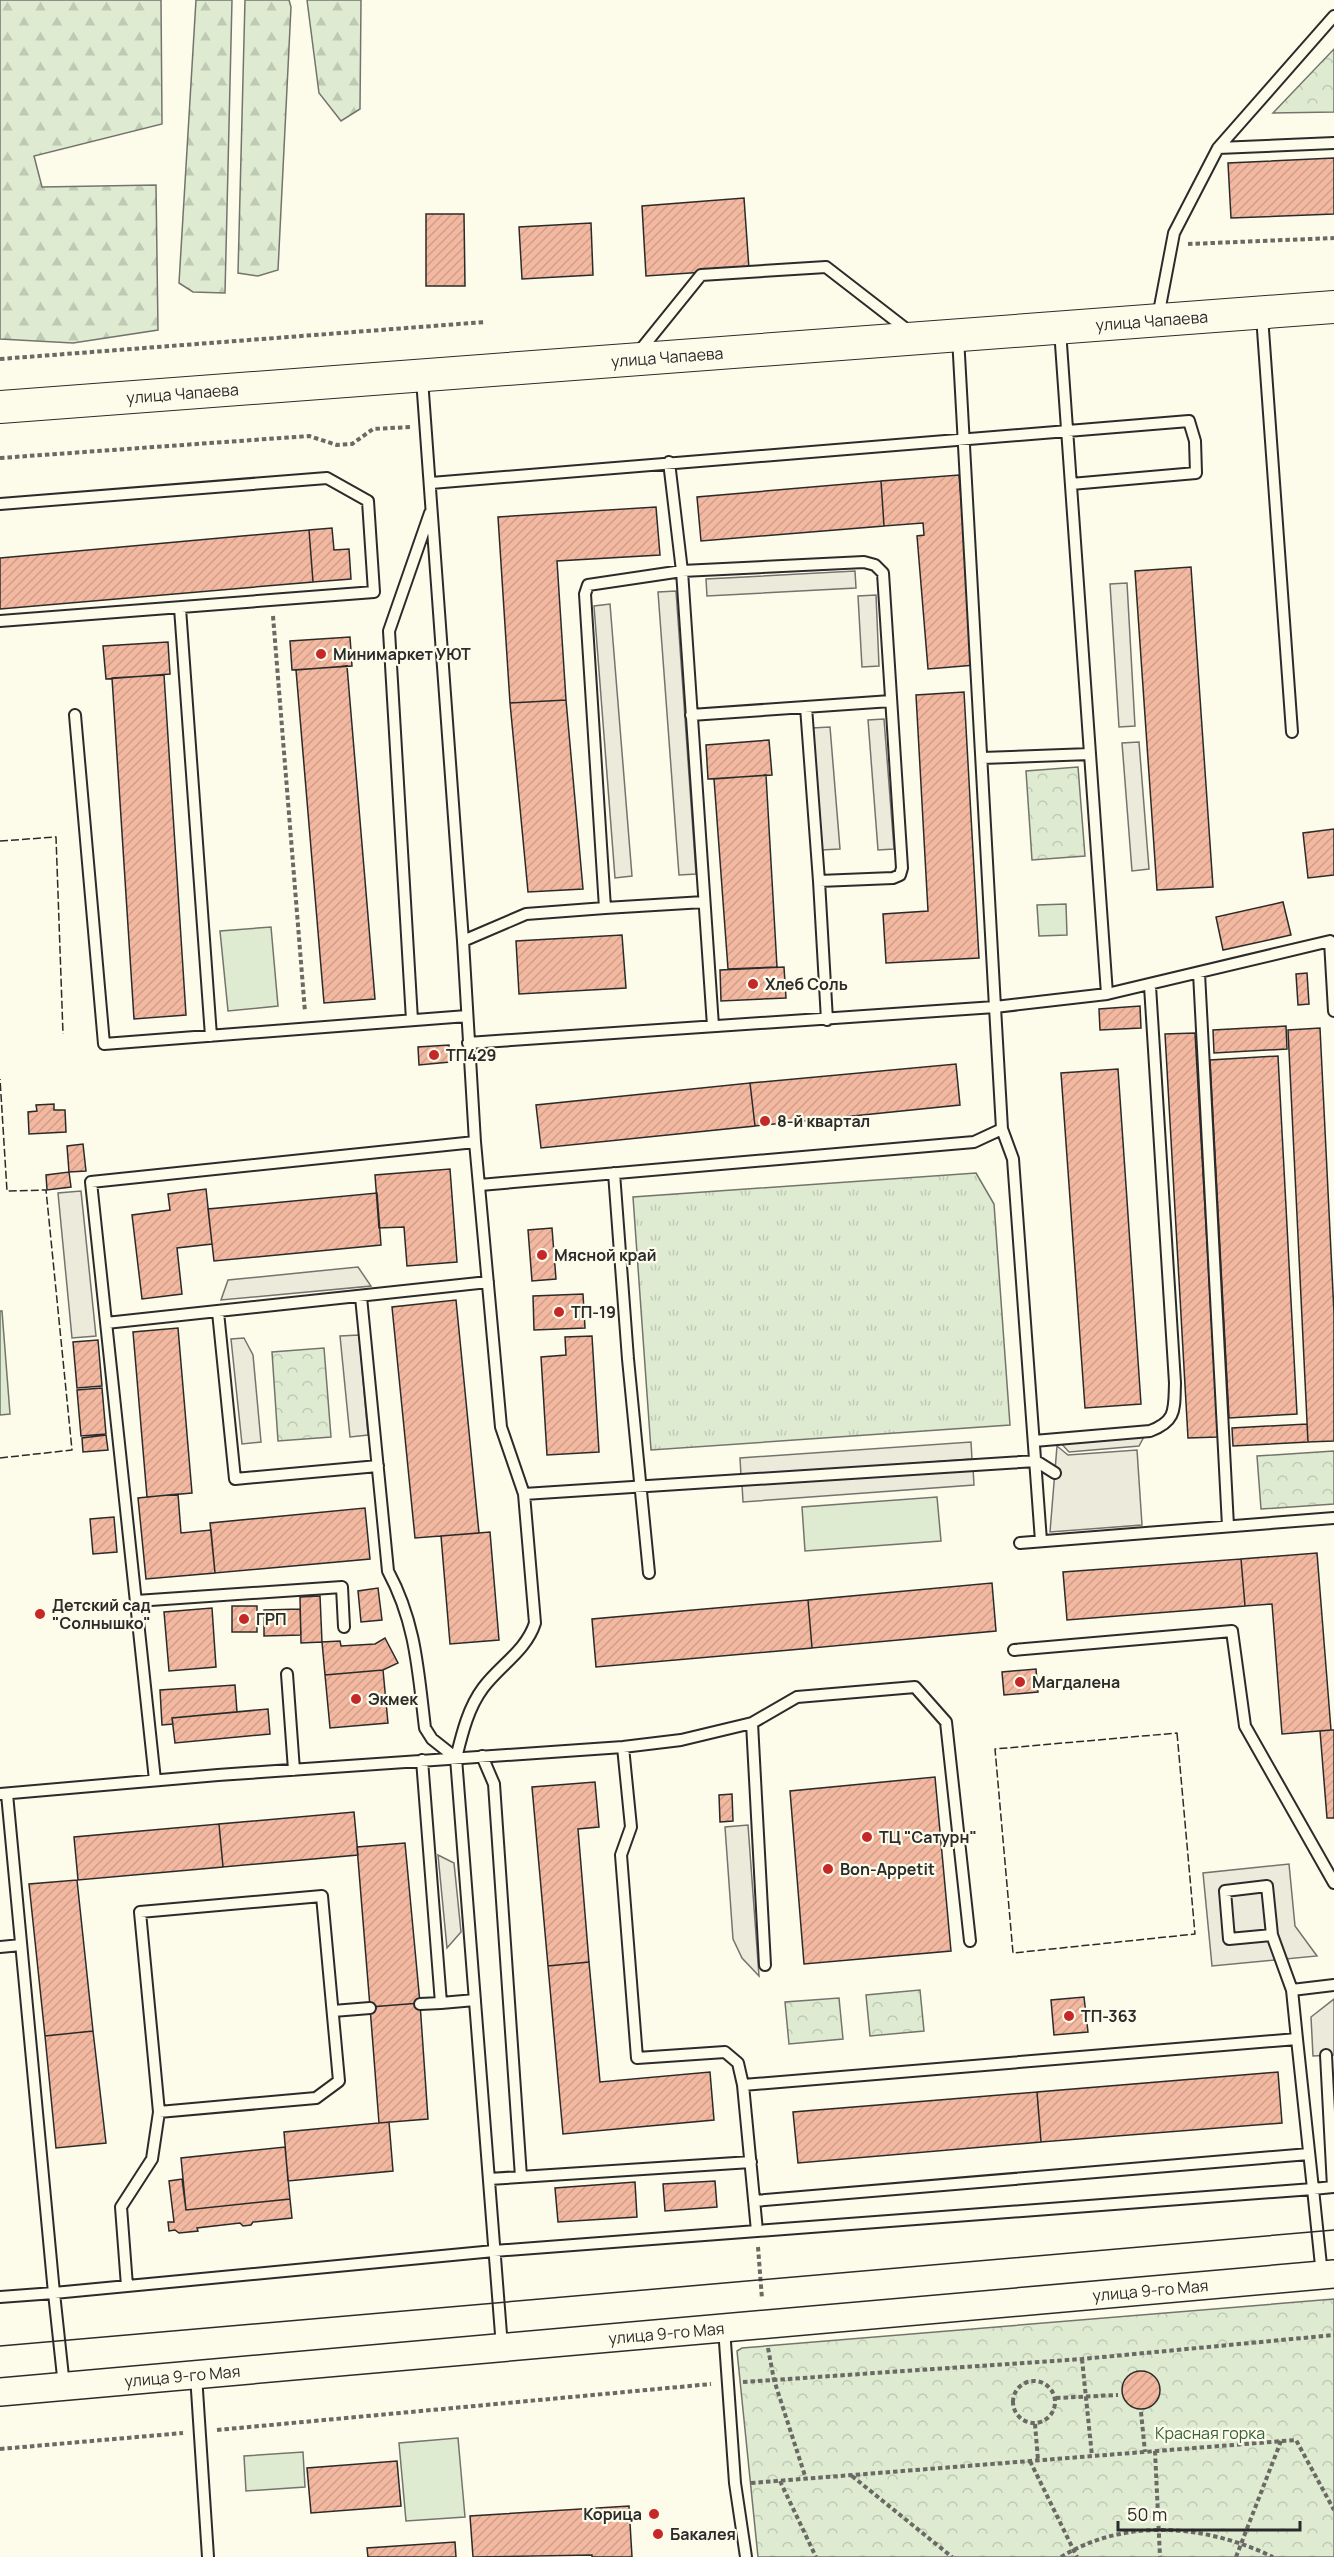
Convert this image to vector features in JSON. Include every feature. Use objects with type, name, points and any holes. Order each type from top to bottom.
[{"type":"main road","name":"улица Чапаева","points":[[0,407],[1334,307]]},
{"type":"street","name":"улица 9-го Мая","points":[[0,2392],[1328,2275]]},
{"type":"lane","points":[[1157,320],[1174,233],[1218,148],[1334,16]]},
{"type":"lane","points":[[1218,148],[1334,143]]},
{"type":"lane","points":[[633,360],[701,275],[826,267],[918,338]]},
{"type":"lane","points":[[1262,312],[1292,732]]},
{"type":"lane","points":[[1060,328],[1107,994]]},
{"type":"lane","points":[[958,335],[1002,1130],[1013,1159],[1041,1541]]},
{"type":"lane","points":[[422,376],[463,941],[475,1142],[501,1427],[524,1494],[535,1623],[530,1637],[482,1690],[466,1720],[456,1758],[502,2348]]},
{"type":"lane","points":[[431,483],[1189,421],[1196,441],[1196,473],[1071,484]]},
{"type":"lane","points":[[669,462],[682,571],[713,1026]]},
{"type":"lane","points":[[0,504],[327,478],[368,501],[374,592],[0,621]]},
{"type":"lane","points":[[411,1020],[389,631],[432,507]]},
{"type":"lane","points":[[605,908],[585,594],[588,585],[596,581],[682,571],[864,562],[875,565],[883,573],[902,868],[900,875],[893,878],[819,881]]},
{"type":"lane","points":[[180,608],[211,1036]]},
{"type":"lane","points":[[691,715],[891,701]]},
{"type":"lane","points":[[806,707],[827,1020]]},
{"type":"lane","points":[[75,715],[104,1044],[467,1016]]},
{"type":"lane","points":[[982,758],[1090,754]]},
{"type":"lane","points":[[463,941],[525,914],[704,902]]},
{"type":"lane","points":[[468,1042],[827,1020],[995,1007],[1107,994],[1150,986],[1332,941],[1334,1011]]},
{"type":"lane","points":[[1200,973],[1228,1526]]},
{"type":"lane","points":[[1034,1441],[1150,1431],[1166,1425],[1173,1412],[1175,1383],[1150,986]]},
{"type":"lane","points":[[480,1185],[974,1142],[1002,1130]]},
{"type":"lane","points":[[155,1780],[91,1182],[475,1142]]},
{"type":"lane","points":[[614,1173],[649,1573]]},
{"type":"lane","points":[[106,1323],[488,1282]]},
{"type":"lane","points":[[361,1297],[388,1571],[403,1599],[414,1636],[425,1728],[432,1738],[456,1758]]},
{"type":"lane","points":[[218,1312],[235,1479],[378,1466]]},
{"type":"lane","points":[[524,1494],[1035,1461],[1055,1473]]},
{"type":"lane","points":[[1020,1543],[1334,1518]]},
{"type":"lane","points":[[136,1601],[342,1587],[344,1627]]},
{"type":"lane","points":[[1014,1650],[1232,1631],[1245,1726],[1334,1883]]},
{"type":"lane","points":[[287,1674],[294,1770]]},
{"type":"lane","points":[[64,2386],[21,1946],[3,1794],[155,1780],[623,1747],[681,1740],[752,1723],[797,1697],[915,1687],[945,1722],[969,1941]]},
{"type":"lane","points":[[752,1723],[765,1965]]},
{"type":"lane","points":[[623,1747],[631,1827],[621,1855],[637,2058],[725,2052],[738,2063],[743,2085],[757,2231]]},
{"type":"lane","points":[[482,1756],[494,1784],[521,2177]]},
{"type":"lane","points":[[422,1760],[441,2003]]},
{"type":"lane","points":[[1272,1935],[1230,1939],[1225,1890],[1268,1886],[1272,1935],[1292,1990],[1313,2189],[1328,2275]]},
{"type":"lane","points":[[127,2286],[121,2207],[152,2159],[159,2112],[140,1912],[322,1896],[339,2081],[316,2098],[159,2112]]},
{"type":"lane","points":[[0,1947],[21,1946]]},
{"type":"lane","points":[[1292,1990],[1334,1985]]},
{"type":"lane","points":[[420,2004],[475,2000]]},
{"type":"lane","points":[[333,2011],[370,2008]]},
{"type":"lane","points":[[743,2085],[1297,2039]]},
{"type":"lane","points":[[0,2297],[494,2252],[1334,2187],[1326,2055]]},
{"type":"lane","points":[[754,2201],[1309,2154]]},
{"type":"lane","points":[[489,2179],[751,2162]]},
{"type":"lane","points":[[724,2327],[735,2483],[746,2557]]},
{"type":"lane","points":[[196,2375],[208,2557]]},
{"type":"path","points":[[1172,245],[1334,238]]},
{"type":"path","points":[[0,359],[485,322]]},
{"type":"path","points":[[0,458],[309,436],[337,445],[351,444],[373,429],[426,426]]},
{"type":"path","points":[[272,600],[306,1028]]},
{"type":"path","points":[[757,2231],[764,2324],[774,2380],[806,2479]]},
{"type":"path","points":[[0,2449],[728,2383],[1082,2359],[1334,2335]]},
{"type":"path","points":[[1082,2359],[1092,2456]]},
{"type":"path","points":[[1039,2381],[1050,2387],[1056,2398],[1055,2411],[1047,2420],[1035,2424],[1023,2421],[1015,2412],[1012,2400],[1017,2389],[1027,2382],[1039,2381]]},
{"type":"path","points":[[1056,2398],[1118,2394]]},
{"type":"path","points":[[1141,2412],[1145,2452]]},
{"type":"path","points":[[1035,2424],[1038,2460]]},
{"type":"path","points":[[735,2483],[1296,2440],[1334,2510]]},
{"type":"path","points":[[1236,2557],[1281,2441]]},
{"type":"path","points":[[1155,2451],[1160,2557]]},
{"type":"path","points":[[1030,2461],[1077,2557]]},
{"type":"path","points":[[852,2475],[952,2557]]},
{"type":"path","points":[[780,2481],[816,2557]]},
{"type":"path","points":[[1061,2557],[1073,2549],[1116,2534],[1159,2529],[1200,2532],[1242,2542],[1273,2557]]},
{"type":"green space","points":[[0,0],[161,0],[162,124],[34,156],[42,187],[156,185],[158,330],[73,343],[0,339]]},
{"type":"green space","points":[[196,0],[232,0],[225,293],[193,292],[179,283]]},
{"type":"green space","points":[[245,0],[289,0],[291,7],[278,270],[258,276],[238,273]]},
{"type":"green space","points":[[307,0],[361,0],[360,109],[341,121],[319,93]]},
{"type":"green space","points":[[1334,49],[1334,112],[1273,113]]},
{"type":"green space","points":[[1078,767],[1085,856],[1032,860],[1026,771]]},
{"type":"green space","points":[[1066,904],[1067,935],[1039,936],[1037,905]]},
{"type":"green space","points":[[271,927],[278,1006],[228,1011],[220,931]]},
{"type":"green space","points":[[976,1173],[994,1204],[1010,1425],[651,1450],[633,1197]]},
{"type":"green space","points":[[0,1311],[2,1311],[10,1414],[0,1415]]},
{"type":"green space","points":[[324,1348],[331,1437],[278,1441],[272,1352]]},
{"type":"green space","points":[[1334,1451],[1334,1504],[1261,1509],[1257,1456]]},
{"type":"green space","points":[[937,1497],[941,1541],[805,1551],[802,1507]]},
{"type":"green space","points":[[920,1990],[924,2031],[870,2036],[866,1995]]},
{"type":"green space","points":[[839,1998],[843,2039],[789,2044],[785,2002]]},
{"type":"green space","name":"Красная горка","points":[[1334,2299],[1334,2557],[758,2557],[737,2351],[742,2348]]},
{"type":"green space","points":[[458,2438],[465,2517],[406,2521],[399,2443]]},
{"type":"green space","points":[[303,2452],[305,2487],[246,2491],[244,2456]]},
{"type":"shaded area","points":[[855,571],[856,588],[707,596],[706,579]]},
{"type":"shaded area","points":[[1127,583],[1135,726],[1119,727],[1110,584]]},
{"type":"shaded area","points":[[676,591],[696,874],[679,875],[658,592]]},
{"type":"shaded area","points":[[876,595],[879,666],[862,667],[858,596]]},
{"type":"shaded area","points":[[610,604],[632,876],[615,878],[594,606]]},
{"type":"shaded area","points":[[884,719],[894,849],[878,850],[868,720]]},
{"type":"shaded area","points":[[830,727],[840,849],[821,850],[812,728]]},
{"type":"shaded area","points":[[1139,742],[1149,869],[1132,871],[1122,743]]},
{"type":"shaded area","points":[[81,1191],[96,1336],[72,1338],[58,1193]]},
{"type":"shaded area","points":[[358,1267],[371,1286],[221,1300],[228,1280]]},
{"type":"shaded area","points":[[359,1335],[368,1435],[350,1437],[340,1336]]},
{"type":"shaded area","points":[[244,1338],[253,1355],[261,1442],[242,1444],[231,1339]]},
{"type":"shaded area","points":[[1146,1433],[1139,1446],[1069,1452],[1058,1440]]},
{"type":"shaded area","points":[[971,1442],[972,1459],[741,1476],[740,1458]]},
{"type":"shaded area","points":[[1057,1446],[1068,1455],[1137,1450],[1142,1525],[1050,1532]]},
{"type":"shaded area","points":[[973,1468],[974,1485],[743,1502],[742,1484]]},
{"type":"shaded area","points":[[748,1825],[759,1976],[742,1958],[733,1939],[725,1827]]},
{"type":"shaded area","points":[[438,1855],[454,1863],[461,1932],[447,1948]]},
{"type":"shaded area","points":[[1289,1864],[1295,1926],[1317,1956],[1212,1966],[1203,1873]]},
{"type":"shaded area","points":[[1334,1999],[1334,2055],[1313,2056],[1311,2017]]},
{"type":"building","points":[[1334,158],[1334,214],[1231,218],[1228,163]]},
{"type":"building","points":[[744,198],[749,269],[646,276],[642,206]]},
{"type":"building","points":[[426,214],[464,214],[465,286],[426,286]]},
{"type":"building","points":[[591,223],[593,275],[522,279],[519,227]]},
{"type":"building","points":[[959,475],[975,665],[928,669],[917,536],[924,535],[923,523],[884,526],[881,481]]},
{"type":"building","points":[[881,481],[884,526],[701,541],[697,497]]},
{"type":"building","points":[[656,507],[660,555],[557,561],[566,700],[510,703],[498,517]]},
{"type":"building","points":[[332,528],[334,550],[349,549],[351,579],[313,582],[309,530]]},
{"type":"building","points":[[309,530],[313,582],[0,609],[0,558]]},
{"type":"building","points":[[1191,567],[1213,887],[1157,890],[1135,571]]},
{"type":"building","name":"Минимаркет УЮТ","points":[[350,637],[352,666],[292,670],[290,641]]},
{"type":"building","points":[[168,642],[170,674],[106,679],[103,646]]},
{"type":"building","points":[[347,666],[375,999],[324,1003],[296,670]]},
{"type":"building","points":[[164,675],[186,1015],[134,1019],[112,678]]},
{"type":"building","points":[[964,692],[979,958],[886,963],[883,914],[928,911],[916,695]]},
{"type":"building","points":[[566,700],[583,889],[528,892],[510,703]]},
{"type":"building","points":[[769,740],[772,775],[708,779],[706,745]]},
{"type":"building","points":[[766,775],[777,967],[728,969],[714,779]]},
{"type":"building","points":[[1334,829],[1334,875],[1308,878],[1303,833]]},
{"type":"building","points":[[1283,902],[1291,935],[1223,950],[1216,917]]},
{"type":"building","points":[[622,935],[626,988],[519,994],[516,941]]},
{"type":"building","name":"Хлеб Соль","points":[[784,967],[786,998],[721,1001],[720,970]]},
{"type":"building","points":[[1307,973],[1309,1004],[1298,1005],[1296,974]]},
{"type":"building","points":[[1140,1006],[1141,1028],[1100,1030],[1099,1009]]},
{"type":"building","points":[[1286,1026],[1287,1049],[1214,1053],[1213,1030]]},
{"type":"building","points":[[1320,1028],[1334,1313],[1334,1441],[1308,1442],[1288,1030]]},
{"type":"building","points":[[1195,1033],[1218,1437],[1188,1438],[1165,1034]]},
{"type":"building","name":"ТП429","points":[[449,1045],[450,1062],[419,1065],[418,1047]]},
{"type":"building","points":[[1278,1056],[1297,1414],[1229,1418],[1210,1060]]},
{"type":"building","points":[[956,1064],[960,1105],[755,1126],[750,1083]]},
{"type":"building","points":[[1118,1069],[1141,1404],[1085,1408],[1061,1073]]},
{"type":"building","points":[[750,1083],[755,1126],[541,1148],[536,1105]]},
{"type":"building","points":[[54,1104],[54,1110],[65,1110],[66,1132],[29,1134],[28,1112],[37,1111],[36,1105]]},
{"type":"building","points":[[83,1144],[86,1171],[69,1172],[67,1146]]},
{"type":"building","points":[[450,1169],[457,1262],[407,1266],[404,1227],[379,1228],[375,1175]]},
{"type":"building","points":[[69,1172],[71,1187],[47,1190],[46,1175]]},
{"type":"building","points":[[206,1189],[212,1244],[177,1248],[182,1294],[142,1299],[132,1215],[170,1210],[168,1194]]},
{"type":"building","points":[[377,1193],[381,1245],[214,1261],[208,1209]]},
{"type":"building","name":"Мясной край","points":[[552,1228],[556,1279],[532,1281],[528,1230]]},
{"type":"building","name":"ТП-19","points":[[583,1294],[585,1328],[534,1330],[533,1296]]},
{"type":"building","points":[[456,1300],[479,1533],[415,1538],[392,1307]]},
{"type":"building","points":[[178,1328],[192,1493],[147,1497],[133,1332]]},
{"type":"building","points":[[592,1336],[599,1452],[547,1455],[541,1357],[566,1355],[565,1337]]},
{"type":"building","points":[[98,1340],[102,1386],[77,1388],[73,1342]]},
{"type":"building","points":[[102,1388],[106,1434],[81,1436],[77,1390]]},
{"type":"building","points":[[1307,1424],[1308,1442],[1233,1446],[1232,1428]]},
{"type":"building","points":[[106,1435],[108,1450],[83,1452],[82,1438]]},
{"type":"building","points":[[178,1494],[181,1533],[211,1530],[215,1573],[146,1579],[138,1498]]},
{"type":"building","points":[[365,1508],[370,1559],[215,1573],[210,1523]]},
{"type":"building","points":[[114,1517],[117,1552],[93,1554],[90,1519]]},
{"type":"building","points":[[490,1532],[499,1640],[450,1644],[441,1536]]},
{"type":"building","points":[[1317,1553],[1331,1730],[1282,1734],[1272,1604],[1245,1606],[1241,1559]]},
{"type":"building","points":[[1241,1559],[1245,1606],[1067,1620],[1063,1572]]},
{"type":"building","points":[[992,1583],[996,1631],[812,1648],[808,1600]]},
{"type":"building","points":[[378,1588],[382,1620],[361,1622],[358,1591]]},
{"type":"building","points":[[320,1596],[322,1642],[301,1643],[300,1597]]},
{"type":"building","points":[[808,1600],[812,1648],[596,1667],[592,1619]]},
{"type":"building","name":"ГРП","points":[[232,1606],[257,1606],[257,1632],[232,1632]]},
{"type":"building","points":[[212,1608],[216,1667],[169,1671],[164,1612]]},
{"type":"building","points":[[300,1609],[301,1635],[264,1636],[264,1610]]},
{"type":"building","points":[[385,1638],[398,1663],[383,1670],[325,1675],[322,1642],[340,1641],[341,1646],[375,1644]]},
{"type":"building","name":"Магдалена","points":[[1036,1669],[1038,1692],[1004,1695],[1002,1672]]},
{"type":"building","name":"Экмек","points":[[383,1670],[388,1723],[330,1728],[325,1675]]},
{"type":"building","points":[[235,1685],[237,1712],[172,1718],[173,1724],[162,1725],[160,1690]]},
{"type":"building","points":[[268,1709],[270,1734],[175,1743],[172,1718]]},
{"type":"building","points":[[1334,1730],[1334,1818],[1327,1818],[1320,1731]]},
{"type":"building","name":"ТЦ \"Сатурн\"","points":[[935,1777],[951,1951],[804,1964],[790,1791]]},
{"type":"building","points":[[595,1782],[599,1827],[578,1829],[589,1962],[548,1966],[532,1787]]},
{"type":"building","points":[[732,1794],[733,1821],[720,1822],[719,1795]]},
{"type":"building","points":[[354,1812],[358,1855],[223,1867],[219,1824]]},
{"type":"building","points":[[219,1824],[223,1867],[78,1880],[74,1837]]},
{"type":"building","points":[[405,1843],[420,2003],[370,2007],[357,1847]]},
{"type":"building","points":[[77,1880],[93,2031],[45,2036],[29,1884]]},
{"type":"building","points":[[589,1962],[600,2082],[710,2072],[714,2120],[563,2134],[548,1966]]},
{"type":"building","name":"ТП-363","points":[[1084,1997],[1088,2032],[1054,2035],[1051,2000]]},
{"type":"building","points":[[420,2003],[428,2119],[379,2123],[370,2007]]},
{"type":"building","points":[[93,2031],[106,2143],[56,2148],[45,2036]]},
{"type":"building","points":[[1278,2072],[1282,2123],[1041,2142],[1037,2092]]},
{"type":"building","points":[[1037,2092],[1041,2142],[798,2163],[793,2112]]},
{"type":"building","points":[[389,2122],[393,2171],[288,2181],[284,2132]]},
{"type":"building","points":[[285,2147],[290,2199],[186,2210],[181,2158]]},
{"type":"building","points":[[182,2179],[186,2210],[290,2199],[292,2218],[253,2222],[251,2225],[243,2226],[240,2223],[197,2228],[198,2231],[179,2233],[175,2230],[169,2231],[168,2222],[174,2222],[169,2181]]},
{"type":"building","points":[[715,2181],[717,2207],[665,2211],[663,2184]]},
{"type":"building","points":[[635,2182],[637,2217],[558,2222],[555,2188]]},
{"type":"building","points":[[1141,2371],[1154,2377],[1160,2390],[1154,2403],[1141,2409],[1128,2403],[1122,2390],[1128,2377]]},
{"type":"building","points":[[397,2461],[401,2506],[311,2513],[307,2468]]},
{"type":"building","points":[[629,2506],[632,2557],[592,2557],[592,2555],[473,2557],[470,2516]]},
{"type":"building","points":[[455,2542],[456,2557],[368,2557],[367,2548]]},
{"type":"tram line","points":[[0,2346],[1334,2230]]},
{"type":"fence","points":[[0,841],[56,837],[63,1034]]},
{"type":"fence","points":[[0,1079],[7,1191],[46,1190],[72,1450],[0,1458]]},
{"type":"fence","points":[[1177,1733],[1195,1934],[1013,1953],[995,1749],[1177,1733]]},
{"type":"place","name":"Минимаркет УЮТ","points":[[321,654]]},
{"type":"place","name":"Хлеб Соль","points":[[753,984]]},
{"type":"place","name":"ТП429","points":[[434,1055]]},
{"type":"place","name":"8-й квартал","points":[[765,1121]]},
{"type":"place","name":"Мясной край","points":[[542,1255]]},
{"type":"place","name":"ТП-19","points":[[559,1312]]},
{"type":"place","name":"Детский сад \"Солнышко\"","points":[[40,1614]]},
{"type":"place","name":"ГРП","points":[[244,1619]]},
{"type":"place","name":"Магдалена","points":[[1020,1682]]},
{"type":"place","name":"Экмек","points":[[356,1699]]},
{"type":"place","name":"ТЦ \"Сатурн\"","points":[[867,1837]]},
{"type":"place","name":"Bon-Appetit","points":[[828,1869]]},
{"type":"place","name":"ТП-363","points":[[1069,2016]]},
{"type":"place","name":"Корица","points":[[654,2514]]},
{"type":"place","name":"Бакалея","points":[[658,2534]]}]
